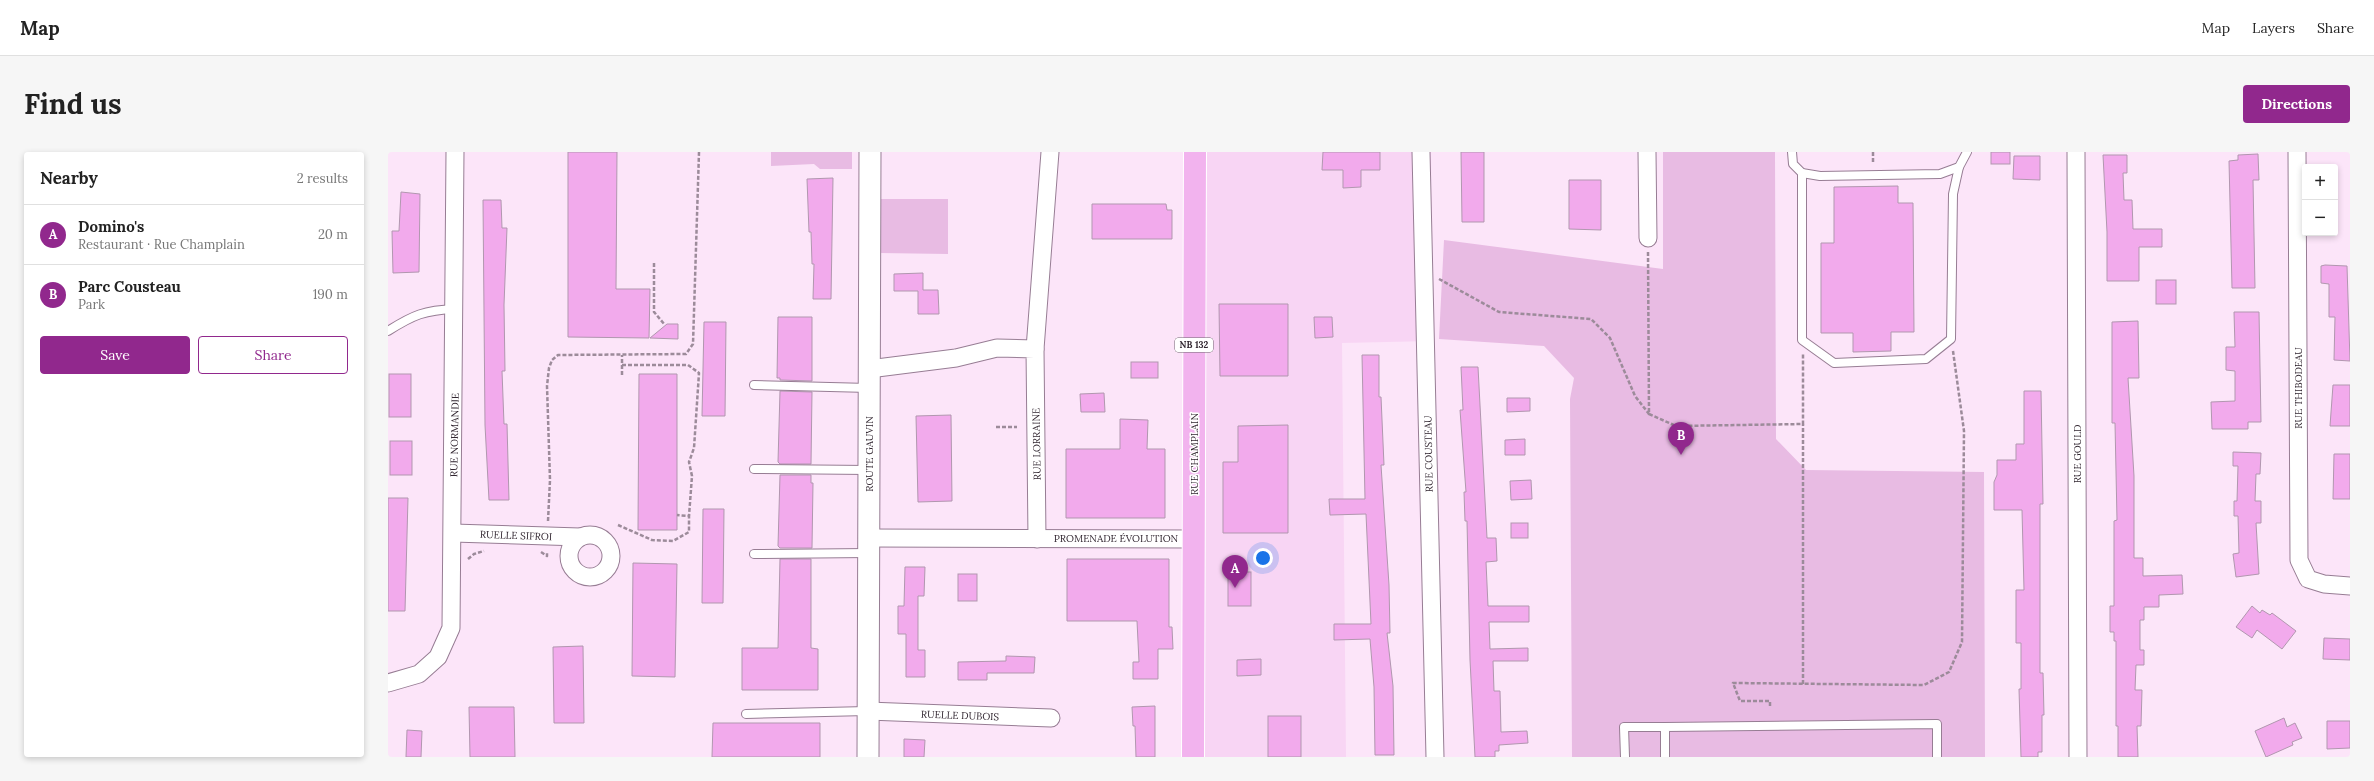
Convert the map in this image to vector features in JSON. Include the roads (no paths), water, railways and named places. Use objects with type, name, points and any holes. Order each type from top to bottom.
[{"type":"main road","name":"RUE CHAMPLAIN","points":[[1193,757],[1195,152]]},
{"type":"street","name":"RUE NORMANDIE","points":[[388,683],[419,674],[438,657],[451,628],[455,309],[455,152]]},
{"type":"street","name":"ROUTE GAUVIN","points":[[868,757],[870,152]]},
{"type":"street","name":"RUE LORRAINE","points":[[1037,539],[1035,349],[1050,152]]},
{"type":"street","name":"RUE COUSTEAU","points":[[1422,152],[1435,757]]},
{"type":"street","points":[[1647,152],[1648,238]]},
{"type":"street","name":"RUE GOULD","points":[[2076,152],[2078,757]]},
{"type":"street","name":"RUE THIBODEAU","points":[[2297,152],[2299,560],[2308,579],[2324,584],[2350,586]]},
{"type":"street","points":[[869,378],[997,348],[1035,349]]},
{"type":"street","name":"RUELLE SIFROI","points":[[453,533],[580,537]]},
{"type":"street","points":[[869,545],[1037,539]]},
{"type":"street","name":"PROMENADE ÉVOLUTION","points":[[1037,539],[1194,539]]},
{"type":"street","name":"RUELLE DUBOIS","points":[[868,711],[1052,718]]},
{"type":"lane","points":[[1792,152],[1793,164],[1802,173],[1820,176],[1940,174],[1959,168]]},
{"type":"lane","points":[[1802,173],[1802,340],[1834,363],[1926,359],[1951,339],[1953,194],[1959,168],[1967,152]]},
{"type":"lane","points":[[388,331],[411,316],[436,310],[455,309]]},
{"type":"lane","points":[[754,385],[869,378]]},
{"type":"lane","points":[[754,469],[869,470]]},
{"type":"lane","points":[[754,554],[869,545]]},
{"type":"lane","points":[[746,714],[868,711]]},
{"type":"lane","points":[[1625,757],[1624,727],[1937,724],[1937,757]]},
{"type":"lane","points":[[1665,727],[1665,757]]},
{"type":"place","name":"Parc Cousteau","points":[[1681,455]]},
{"type":"place","name":"Domino's","points":[[1235,588]]}]
